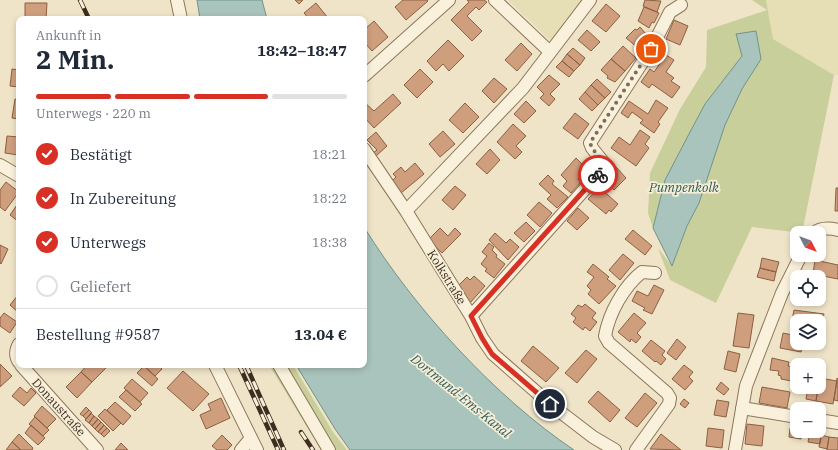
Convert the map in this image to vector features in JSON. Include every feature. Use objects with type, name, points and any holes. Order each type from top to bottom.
[{"type":"street","points":[[177,0],[180,16]]},
{"type":"street","points":[[367,73],[449,0]]},
{"type":"street","points":[[495,0],[550,52]]},
{"type":"street","points":[[406,211],[523,88],[590,0]]},
{"type":"street","points":[[471,316],[602,170],[604,163],[592,148],[590,143],[651,49],[670,12],[681,5]]},
{"type":"street","name":"Kolkstraße","points":[[367,153],[406,211],[471,316],[492,354],[509,370],[567,417],[615,450]]},
{"type":"street","points":[[0,165],[16,174]]},
{"type":"street","points":[[826,229],[838,230]]},
{"type":"street","points":[[735,450],[746,386],[782,293],[798,262]]},
{"type":"street","points":[[636,450],[668,404],[670,398],[667,393],[609,342],[606,336],[607,327],[624,290],[633,279],[642,272],[655,273]]},
{"type":"street","name":"Donaustraße","points":[[24,368],[97,450]]},
{"type":"street","points":[[216,368],[257,450]]},
{"type":"street","points":[[281,368],[329,450]]},
{"type":"street","points":[[742,408],[790,416]]},
{"type":"street","points":[[826,421],[838,423]]},
{"type":"street","points":[[241,450],[252,438]]},
{"type":"shaded area","points":[[508,0],[584,0],[552,42]]},
{"type":"shaded area","points":[[766,0],[838,0],[838,75],[834,75],[773,39]]},
{"type":"green space","points":[[752,0],[766,0],[773,39],[834,75],[803,226],[790,226],[790,232],[752,227],[716,303],[670,280],[658,248],[672,266],[687,226],[699,203],[725,125],[742,89],[761,59],[756,31],[742,56],[705,104],[690,132],[665,180],[653,228],[648,213],[650,173],[680,109],[706,67],[707,30],[767,10]]},
{"type":"green space","points":[[271,368],[295,368],[333,432],[347,450],[321,450]]},
{"type":"water","points":[[197,0],[262,0],[266,16],[200,16]]},
{"type":"water","name":"Pumpenkolk","points":[[756,31],[761,59],[742,89],[725,125],[699,203],[687,226],[672,266],[653,228],[665,180],[705,104],[742,56],[736,34]]},
{"type":"water","name":"Dortmund-Ems-Kanal","points":[[367,232],[407,289],[458,349],[486,378],[515,404],[544,429],[574,450],[350,450],[335,429],[298,368],[367,368]]},
{"type":"building","points":[[295,0],[303,0],[299,4]]},
{"type":"building","points":[[403,0],[428,1],[406,20],[395,7]]},
{"type":"building","points":[[467,0],[484,0],[487,2],[479,10],[476,7],[467,16],[482,31],[472,41],[451,20],[469,2]]},
{"type":"building","points":[[645,0],[661,1],[657,12],[643,6]]},
{"type":"building","points":[[25,3],[47,3],[46,16],[25,16]]},
{"type":"building","points":[[316,3],[326,16],[306,16],[304,13]]},
{"type":"building","points":[[606,4],[620,16],[606,32],[592,21]]},
{"type":"building","points":[[644,7],[659,13],[654,23],[652,22],[649,28],[638,21]]},
{"type":"building","points":[[674,20],[688,26],[680,45],[666,39]]},
{"type":"building","points":[[374,21],[388,37],[372,51],[367,45],[367,27]]},
{"type":"building","points":[[640,27],[646,34],[644,36],[647,39],[638,48],[626,38],[635,29],[637,30]]},
{"type":"building","points":[[587,30],[600,42],[591,51],[578,40]]},
{"type":"building","points":[[448,40],[464,56],[449,71],[443,64],[436,71],[427,61]]},
{"type":"building","points":[[521,43],[532,54],[517,71],[505,60]]},
{"type":"building","points":[[623,46],[636,58],[625,71],[611,59]]},
{"type":"building","points":[[573,48],[585,58],[580,65],[567,54]]},
{"type":"building","points":[[567,54],[580,65],[574,71],[562,61]]},
{"type":"building","points":[[666,55],[674,60],[666,72],[674,78],[671,81],[680,87],[672,98],[652,84],[649,88],[641,82],[650,69],[654,72]]},
{"type":"building","points":[[611,59],[625,71],[615,82],[607,78],[608,76],[601,70]]},
{"type":"building","points":[[562,61],[574,71],[569,77],[556,67]]},
{"type":"building","points":[[12,69],[16,70],[16,87],[10,86]]},
{"type":"building","points":[[420,69],[433,82],[417,98],[404,85]]},
{"type":"building","points":[[549,75],[560,84],[550,94],[555,99],[549,106],[540,98],[544,94],[537,87]]},
{"type":"building","points":[[494,78],[507,89],[494,103],[482,91]]},
{"type":"building","points":[[597,79],[611,92],[605,98],[591,85]]},
{"type":"building","points":[[591,85],[605,98],[598,105],[585,92]]},
{"type":"building","points":[[585,92],[598,105],[592,111],[579,99]]},
{"type":"building","points":[[393,94],[401,103],[374,128],[367,120],[367,105],[374,111]]},
{"type":"building","points":[[15,99],[16,119],[12,118]]},
{"type":"building","points":[[656,100],[668,108],[658,122],[660,124],[654,133],[640,123],[643,120],[632,112],[628,118],[621,113],[629,101],[648,114]]},
{"type":"building","points":[[526,101],[536,111],[524,123],[514,114]]},
{"type":"building","points":[[465,103],[479,117],[463,133],[449,120]]},
{"type":"building","points":[[575,113],[589,124],[578,139],[563,128]]},
{"type":"building","points":[[513,124],[526,136],[516,146],[522,152],[515,159],[497,142]]},
{"type":"building","points":[[640,130],[650,137],[645,144],[649,148],[636,166],[611,148],[619,137],[630,145]]},
{"type":"building","points":[[443,131],[455,144],[440,157],[429,144]]},
{"type":"building","points":[[376,132],[387,146],[376,156],[373,153],[377,150],[367,140]]},
{"type":"building","points":[[7,136],[16,137],[16,155],[5,153]]},
{"type":"building","points":[[490,149],[500,160],[487,174],[476,164]]},
{"type":"building","points":[[576,158],[587,169],[578,179],[581,182],[571,193],[563,186],[567,181],[561,175]]},
{"type":"building","points":[[415,163],[424,174],[401,193],[392,181],[396,177],[393,174],[401,167],[405,172]]},
{"type":"building","points":[[616,167],[626,178],[614,190],[604,180]]},
{"type":"building","points":[[548,175],[554,181],[552,184],[568,197],[557,208],[547,199],[551,195],[539,184]]},
{"type":"building","points":[[6,182],[16,190],[16,196],[5,211],[0,207],[0,190]]},
{"type":"building","points":[[455,186],[466,195],[453,210],[442,200]]},
{"type":"building","points":[[599,187],[618,204],[611,212],[609,210],[606,214],[588,199]]},
{"type":"building","points":[[836,188],[838,188],[838,211],[835,211]]},
{"type":"building","points":[[539,202],[552,213],[540,227],[527,215]]},
{"type":"building","points":[[16,206],[16,220],[10,215]]},
{"type":"building","points":[[578,208],[589,218],[577,230],[567,221]]},
{"type":"building","points":[[526,222],[535,231],[524,242],[514,233]]},
{"type":"building","points":[[440,228],[448,236],[455,228],[461,234],[442,253],[428,240]]},
{"type":"building","points":[[633,230],[652,246],[645,255],[625,239]]},
{"type":"building","points":[[495,233],[506,243],[510,239],[519,247],[508,260],[489,240]]},
{"type":"building","points":[[489,243],[494,247],[492,250],[497,255],[496,257],[505,264],[494,278],[485,271],[487,269],[481,264],[487,256],[482,252]]},
{"type":"building","points":[[0,245],[8,249],[1,264],[0,263]]},
{"type":"building","points":[[623,254],[634,263],[620,280],[609,270]]},
{"type":"building","points":[[762,258],[779,262],[776,272],[760,268]]},
{"type":"building","points":[[815,262],[824,262],[838,265],[838,279],[826,277],[826,270],[814,270]]},
{"type":"building","points":[[593,264],[609,277],[607,279],[616,286],[599,304],[588,294],[591,290],[587,286],[594,277],[587,272]]},
{"type":"building","points":[[760,268],[776,272],[774,281],[757,277]]},
{"type":"building","points":[[474,276],[485,286],[470,303],[463,297],[465,294],[457,287],[467,277],[470,280]]},
{"type":"building","points":[[654,285],[664,290],[652,314],[643,310],[645,308],[632,301],[637,291],[648,296]]},
{"type":"building","points":[[16,298],[16,310],[10,305]]},
{"type":"building","points":[[585,304],[596,313],[592,318],[597,322],[590,331],[585,327],[583,330],[573,322],[576,318],[571,314],[578,305],[582,307]]},
{"type":"building","points":[[794,310],[824,314],[793,314]]},
{"type":"building","points":[[4,313],[16,321],[10,333],[0,326],[0,318]]},
{"type":"building","points":[[634,313],[646,323],[637,333],[641,337],[636,343],[631,339],[630,342],[618,332]]},
{"type":"building","points":[[738,313],[754,315],[749,348],[733,346]]},
{"type":"building","points":[[783,333],[790,334],[790,350],[780,348]]},
{"type":"building","points":[[677,339],[686,347],[676,360],[667,353]]},
{"type":"building","points":[[651,340],[665,351],[662,355],[666,359],[661,365],[642,351]]},
{"type":"building","points":[[533,346],[559,368],[546,382],[521,361]]},
{"type":"building","points":[[586,350],[597,359],[577,383],[565,373]]},
{"type":"building","points":[[790,350],[801,350],[801,352]]},
{"type":"building","points":[[728,351],[740,354],[736,372],[724,369]]},
{"type":"building","points":[[772,358],[789,362],[788,366],[790,366],[790,381],[781,379],[781,376],[778,375],[779,371],[770,370]]},
{"type":"building","points":[[0,364],[12,376],[0,387]]},
{"type":"building","points":[[684,365],[693,372],[689,377],[693,381],[685,390],[672,379]]},
{"type":"building","points":[[84,368],[106,368],[92,382],[81,372]]},
{"type":"building","points":[[142,368],[146,368],[158,379],[152,386],[137,373]]},
{"type":"building","points":[[146,368],[161,368],[162,369],[155,376]]},
{"type":"building","points":[[183,371],[209,394],[193,411],[167,388]]},
{"type":"building","points":[[81,372],[92,382],[77,398],[66,387]]},
{"type":"building","points":[[837,378],[838,379],[838,401],[834,400]]},
{"type":"building","points":[[132,379],[148,393],[140,402],[124,388]]},
{"type":"building","points":[[826,379],[837,381],[833,404],[816,401],[817,394],[826,394]]},
{"type":"building","points":[[721,382],[729,389],[724,395],[716,389]]},
{"type":"building","points":[[20,387],[27,393],[31,388],[36,393],[24,406],[12,396]]},
{"type":"building","points":[[762,387],[790,392],[787,408],[759,403]]},
{"type":"building","points":[[126,390],[142,404],[135,411],[119,397]]},
{"type":"building","points":[[598,391],[620,410],[610,422],[588,402]]},
{"type":"building","points":[[645,393],[657,403],[637,427],[625,418]]},
{"type":"building","points":[[807,394],[817,394],[816,401],[806,399]]},
{"type":"building","points":[[221,398],[230,418],[206,429],[200,415],[211,410],[208,404]]},
{"type":"building","points":[[684,399],[689,403],[685,408],[680,404]]},
{"type":"building","points":[[717,400],[729,402],[726,417],[714,415]]},
{"type":"building","points":[[115,402],[131,416],[123,425],[107,410]]},
{"type":"building","points":[[42,406],[56,419],[47,428],[34,416]]},
{"type":"building","points":[[86,407],[89,410],[83,416],[80,414]]},
{"type":"building","points":[[105,409],[121,423],[113,431],[98,416]]},
{"type":"building","points":[[89,410],[92,413],[86,419],[83,416]]},
{"type":"building","points":[[91,413],[94,416],[89,423],[85,420]]},
{"type":"building","points":[[94,416],[98,419],[92,426],[89,423]]},
{"type":"building","points":[[35,417],[49,430],[43,436],[29,424]]},
{"type":"building","points":[[98,419],[101,422],[95,429],[92,426]]},
{"type":"building","points":[[101,422],[104,425],[98,432],[95,429]]},
{"type":"building","points":[[747,424],[764,426],[762,446],[745,444]]},
{"type":"building","points":[[31,425],[45,438],[38,445],[25,433]]},
{"type":"building","points":[[104,425],[107,428],[101,434],[98,432]]},
{"type":"building","points":[[107,428],[110,431],[104,437],[101,434]]},
{"type":"building","points":[[708,428],[724,430],[722,448],[706,446]]},
{"type":"building","points":[[19,434],[33,448],[32,450],[21,450],[12,442]]},
{"type":"building","points":[[661,434],[681,450],[650,449]]},
{"type":"building","points":[[222,435],[232,445],[227,450],[217,450],[212,446]]},
{"type":"building","points":[[829,437],[827,449],[819,447],[820,438]]},
{"type":"building","points":[[829,437],[838,438],[838,450],[827,450]]},
{"type":"building","points":[[809,438],[821,438],[820,444],[808,442]]},
{"type":"building","points":[[12,442],[21,450],[6,450]]},
{"type":"building","points":[[121,443],[128,450],[115,450]]},
{"type":"railway","points":[[80,0],[88,16]]},
{"type":"railway","points":[[240,368],[278,450]]},
{"type":"railway","points":[[247,368],[284,450]]},
{"type":"railway","points":[[301,432],[313,450]]},
{"type":"way so far","points":[[598,175],[602,170],[604,163],[592,148],[590,143],[651,49]]},
{"type":"route","points":[[550,404],[492,354],[471,316],[598,175]]}]
